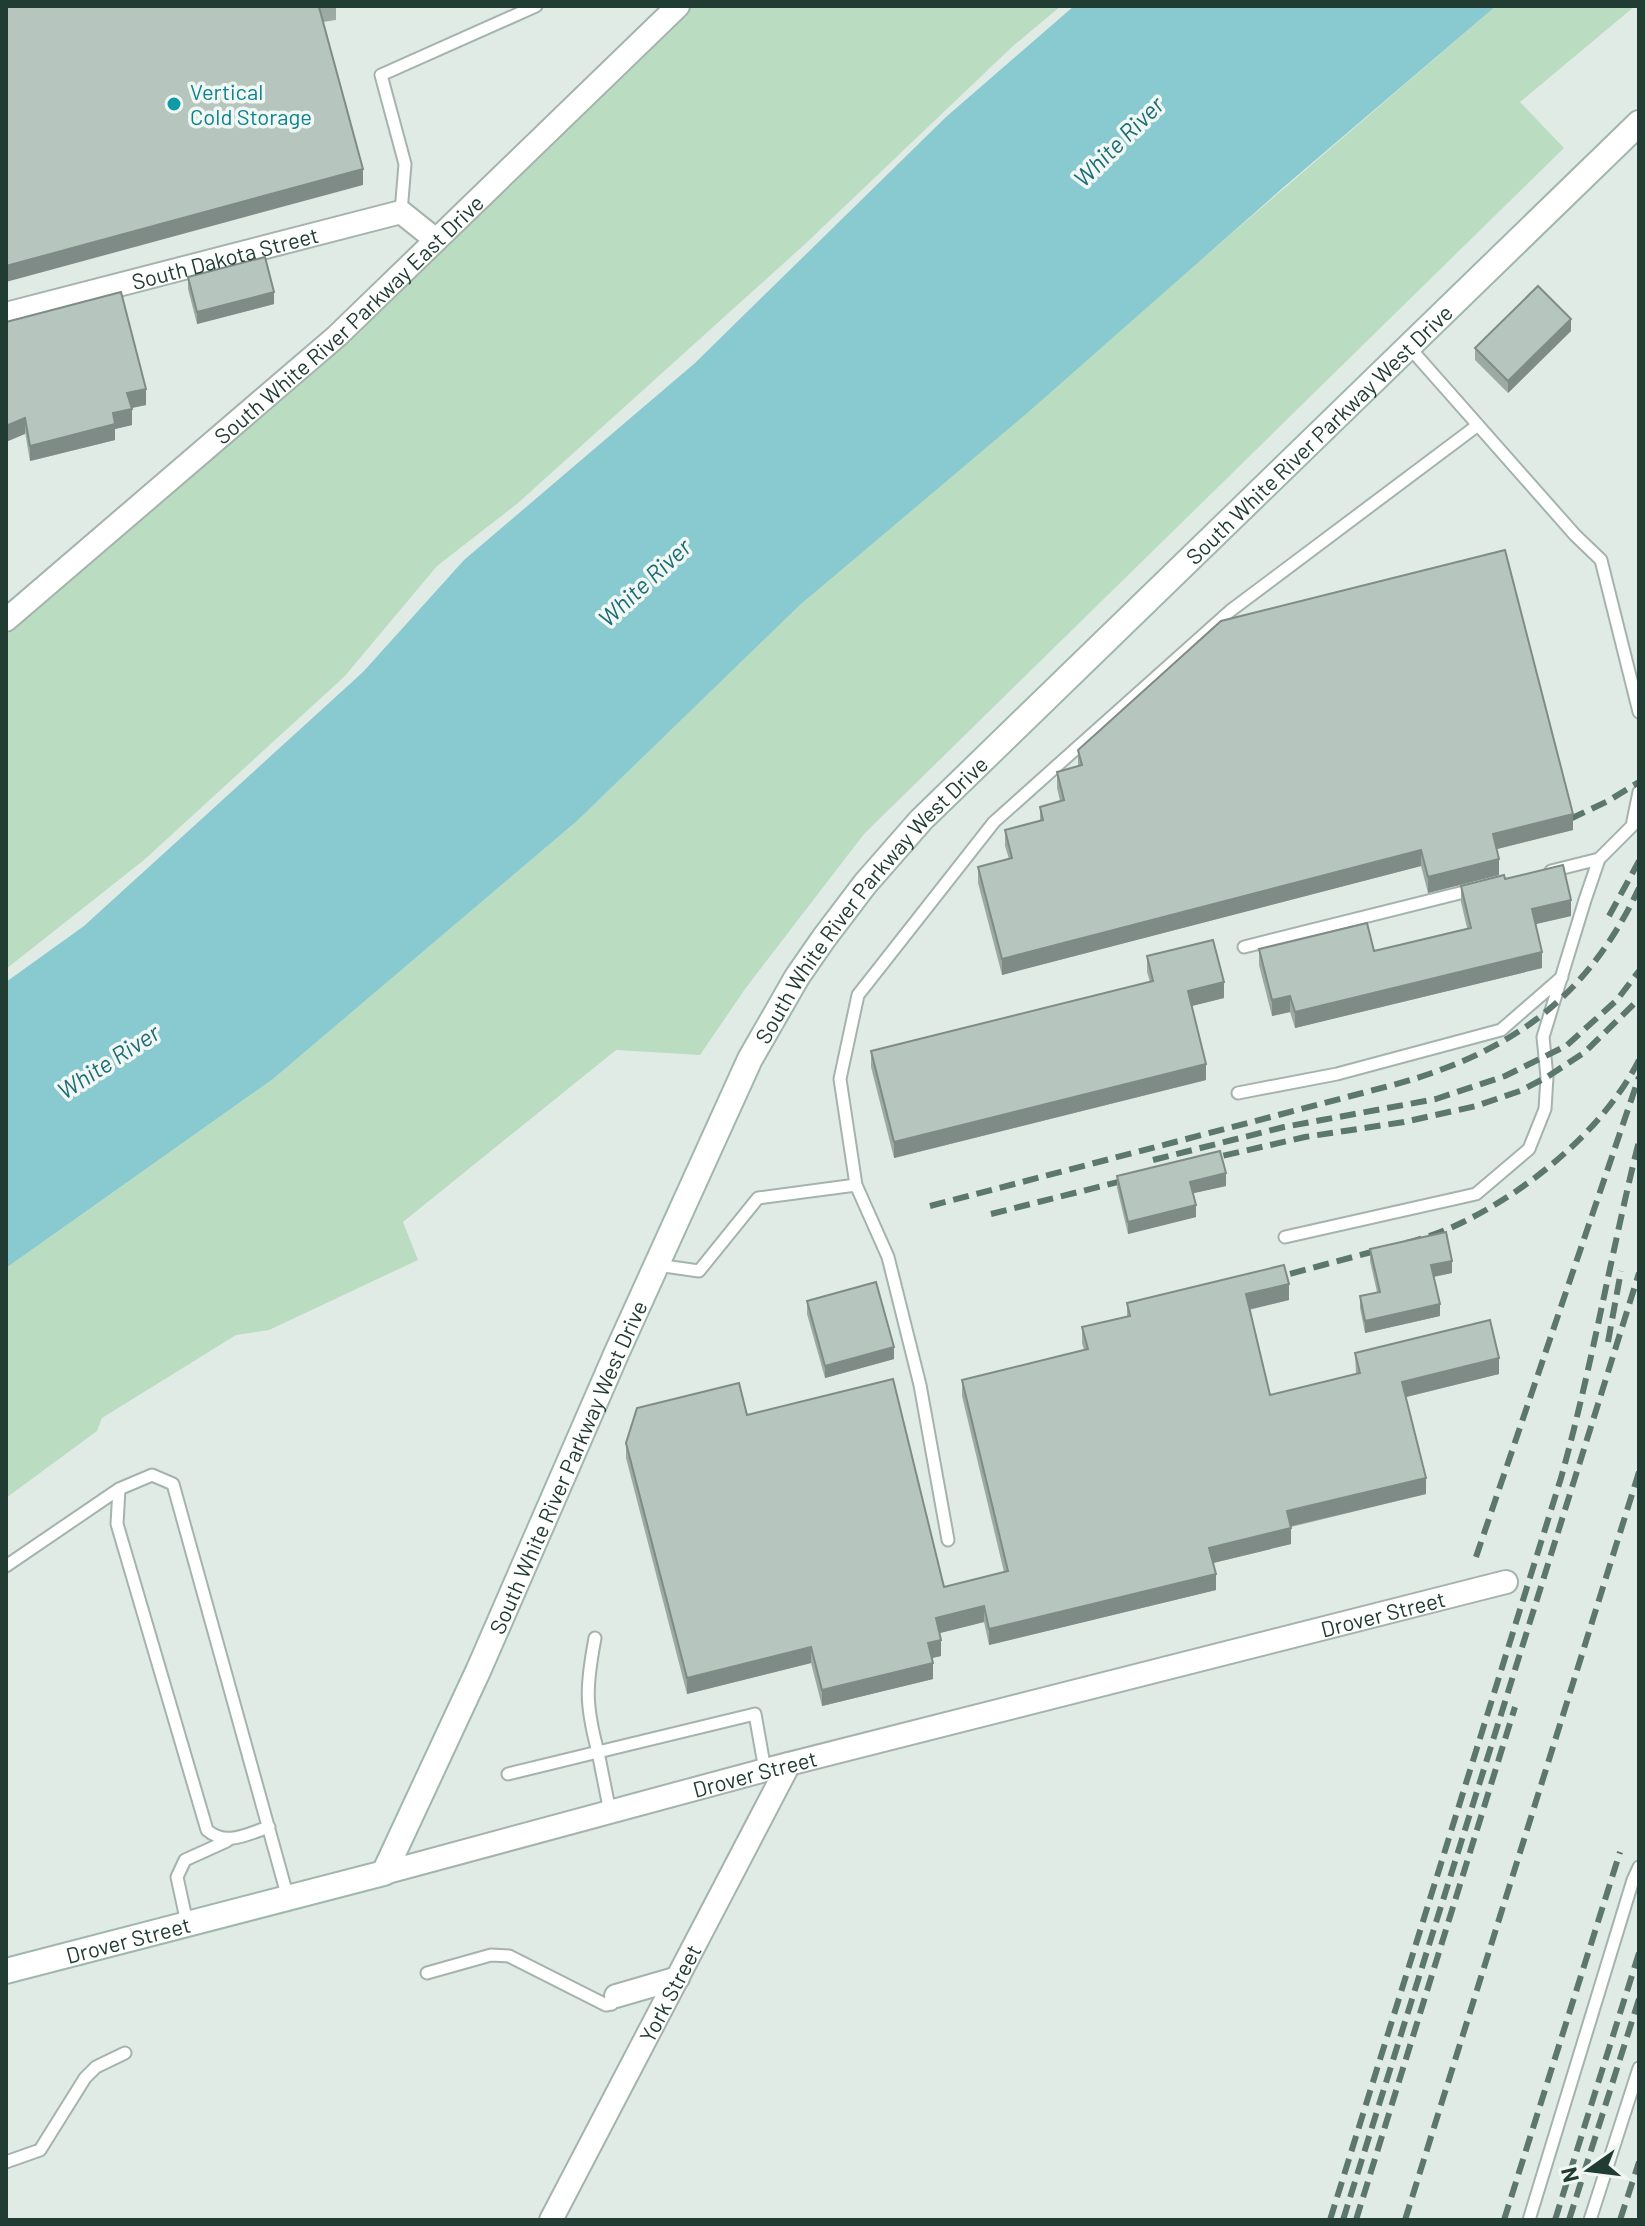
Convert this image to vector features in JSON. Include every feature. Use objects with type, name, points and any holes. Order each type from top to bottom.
[{"type":"street","name":"South White River Parkway East Drive","points":[[6,620],[337,336],[678,6]]},
{"type":"street","name":"South White River Parkway West Drive","points":[[384,1873],[479,1669],[656,1265],[758,1042],[797,977],[865,884],[921,820],[1639,123]]},
{"type":"street","points":[[401,212],[436,240]]},
{"type":"street","name":"South Dakota Street","points":[[6,314],[401,212]]},
{"type":"street","name":"Drover Street","points":[[6,1971],[765,1770],[1506,1582]]},
{"type":"street","name":"York Street","points":[[551,2220],[789,1764]]},
{"type":"street","points":[[616,1996],[678,1978]]},
{"type":"lane","points":[[401,212],[405,164],[381,75],[536,6]]},
{"type":"lane","points":[[1409,347],[1575,535],[1601,560],[1639,712]]},
{"type":"lane","points":[[948,1540],[920,1385],[888,1257],[856,1185],[840,1079],[858,995],[994,822],[1230,611],[1478,425]]},
{"type":"lane","points":[[1285,1237],[1476,1194],[1529,1149],[1545,1109],[1547,1077],[1543,1037],[1599,859],[1632,826],[1639,792]]},
{"type":"lane","points":[[1537,874],[1599,859]]},
{"type":"lane","points":[[1244,947],[1491,886]]},
{"type":"lane","points":[[1238,1093],[1337,1074],[1501,1030],[1564,976]]},
{"type":"lane","points":[[656,1265],[699,1271],[758,1198],[856,1185]]},
{"type":"lane","points":[[6,1566],[119,1489],[152,1475],[173,1484],[288,1898]]},
{"type":"lane","points":[[119,1489],[117,1524],[207,1830],[216,1838],[231,1839]]},
{"type":"lane","points":[[595,1638],[587,1679],[587,1713],[610,1812]]},
{"type":"lane","points":[[508,1774],[755,1714],[765,1770]]},
{"type":"lane","points":[[187,1923],[177,1877],[185,1860],[231,1839],[269,1827]]},
{"type":"lane","points":[[1529,2220],[1639,1867]]},
{"type":"lane","points":[[427,1973],[491,1955],[509,1956],[606,2005],[612,2004],[616,1996]]},
{"type":"lane","points":[[6,2162],[40,2150],[85,2078],[96,2067],[125,2053]]},
{"type":"lane","points":[[1590,2220],[1639,2068]]},
{"type":"green space","points":[[692,6],[1061,6],[1013,46],[804,245],[518,503],[437,566],[344,677],[144,860],[6,969],[6,635],[282,397],[489,205]]},
{"type":"green space","points":[[1496,6],[1635,6],[1520,102],[1564,148],[864,834],[745,989],[700,1055],[616,1050],[403,1222],[418,1260],[269,1330],[236,1335],[102,1418],[97,1431],[6,1498],[6,1268],[273,1079],[577,821],[801,604]]},
{"type":"water","name":"White River","points":[[1074,6],[1496,6],[1026,414],[801,604],[577,821],[273,1079],[6,1268],[6,982],[84,926],[363,672],[464,560],[695,363],[946,117]]},
{"type":"building","name":"Vertical Cold Storage","points":[[6,6],[325,6],[319,7],[363,169],[6,266]]},
{"type":"building","points":[[265,257],[274,292],[197,312],[188,277]]},
{"type":"building","points":[[1538,286],[1571,319],[1508,381],[1475,348]]},
{"type":"building","points":[[121,292],[146,389],[127,393],[132,409],[113,413],[115,424],[30,446],[25,418],[6,426],[6,322]]},
{"type":"building","points":[[1505,550],[1573,814],[1493,834],[1499,859],[1428,877],[1421,850],[1002,959],[978,867],[1012,858],[1005,830],[1043,820],[1040,807],[1064,800],[1057,772],[1082,765],[1078,750],[1221,621]]},
{"type":"building","points":[[1563,865],[1571,900],[1532,909],[1542,952],[1295,1012],[1290,996],[1272,1000],[1259,949],[1367,923],[1374,951],[1471,928],[1461,886]]},
{"type":"building","points":[[1213,940],[1224,982],[1188,991],[1206,1064],[894,1142],[871,1051],[1153,981],[1147,956]]},
{"type":"building","points":[[1220,1151],[1226,1173],[1190,1182],[1196,1205],[1128,1222],[1117,1176]]},
{"type":"building","points":[[1446,1232],[1452,1261],[1431,1265],[1440,1304],[1365,1321],[1360,1296],[1380,1292],[1370,1249]]},
{"type":"building","points":[[1284,1265],[1289,1284],[1246,1294],[1270,1395],[1360,1373],[1355,1353],[1490,1320],[1499,1358],[1402,1382],[1426,1478],[1287,1511],[1291,1528],[1209,1548],[1216,1574],[989,1629],[984,1606],[936,1618],[941,1640],[928,1643],[933,1663],[822,1690],[811,1647],[687,1678],[626,1443],[637,1408],[739,1383],[747,1415],[893,1379],[944,1587],[1008,1571],[962,1380],[1088,1349],[1082,1327],[1130,1316],[1127,1303]]},
{"type":"building","points":[[876,1282],[894,1347],[825,1366],[807,1301]]},
{"type":"railway","points":[[1570,819],[1639,782]]},
{"type":"railway","points":[[1609,916],[1639,861]]},
{"type":"railway","points":[[930,1206],[1393,1085],[1473,1056],[1509,1038],[1569,991],[1595,961],[1639,888]]},
{"type":"railway","points":[[1153,1160],[1284,1127],[1436,1099],[1505,1076],[1566,1046],[1617,1000],[1639,971]]},
{"type":"railway","points":[[1200,1161],[1305,1137],[1404,1122],[1476,1106],[1520,1091],[1585,1052],[1639,999]]},
{"type":"railway","points":[[1267,1280],[1421,1239],[1451,1228],[1487,1209],[1563,1155],[1606,1110],[1639,1060]]},
{"type":"railway","points":[[1476,1557],[1639,1077]]},
{"type":"railway","points":[[1330,2220],[1561,1478],[1639,1141]]},
{"type":"railway","points":[[991,1214],[1138,1177]]},
{"type":"railway","points":[[1608,1342],[1621,1271]]},
{"type":"railway","points":[[1343,2220],[1639,1273]]},
{"type":"railway","points":[[1405,2220],[1639,1472]]},
{"type":"railway","points":[[1356,2220],[1515,1707]]},
{"type":"railway","points":[[1504,2220],[1620,1852]]},
{"type":"railway","points":[[1555,2220],[1639,1953]]},
{"type":"railway","points":[[1569,2220],[1639,1999]]},
{"type":"railway","points":[[1620,2220],[1639,2162]]},
{"type":"place","name":"Vertical Cold Storage","points":[[174,104]]}]
